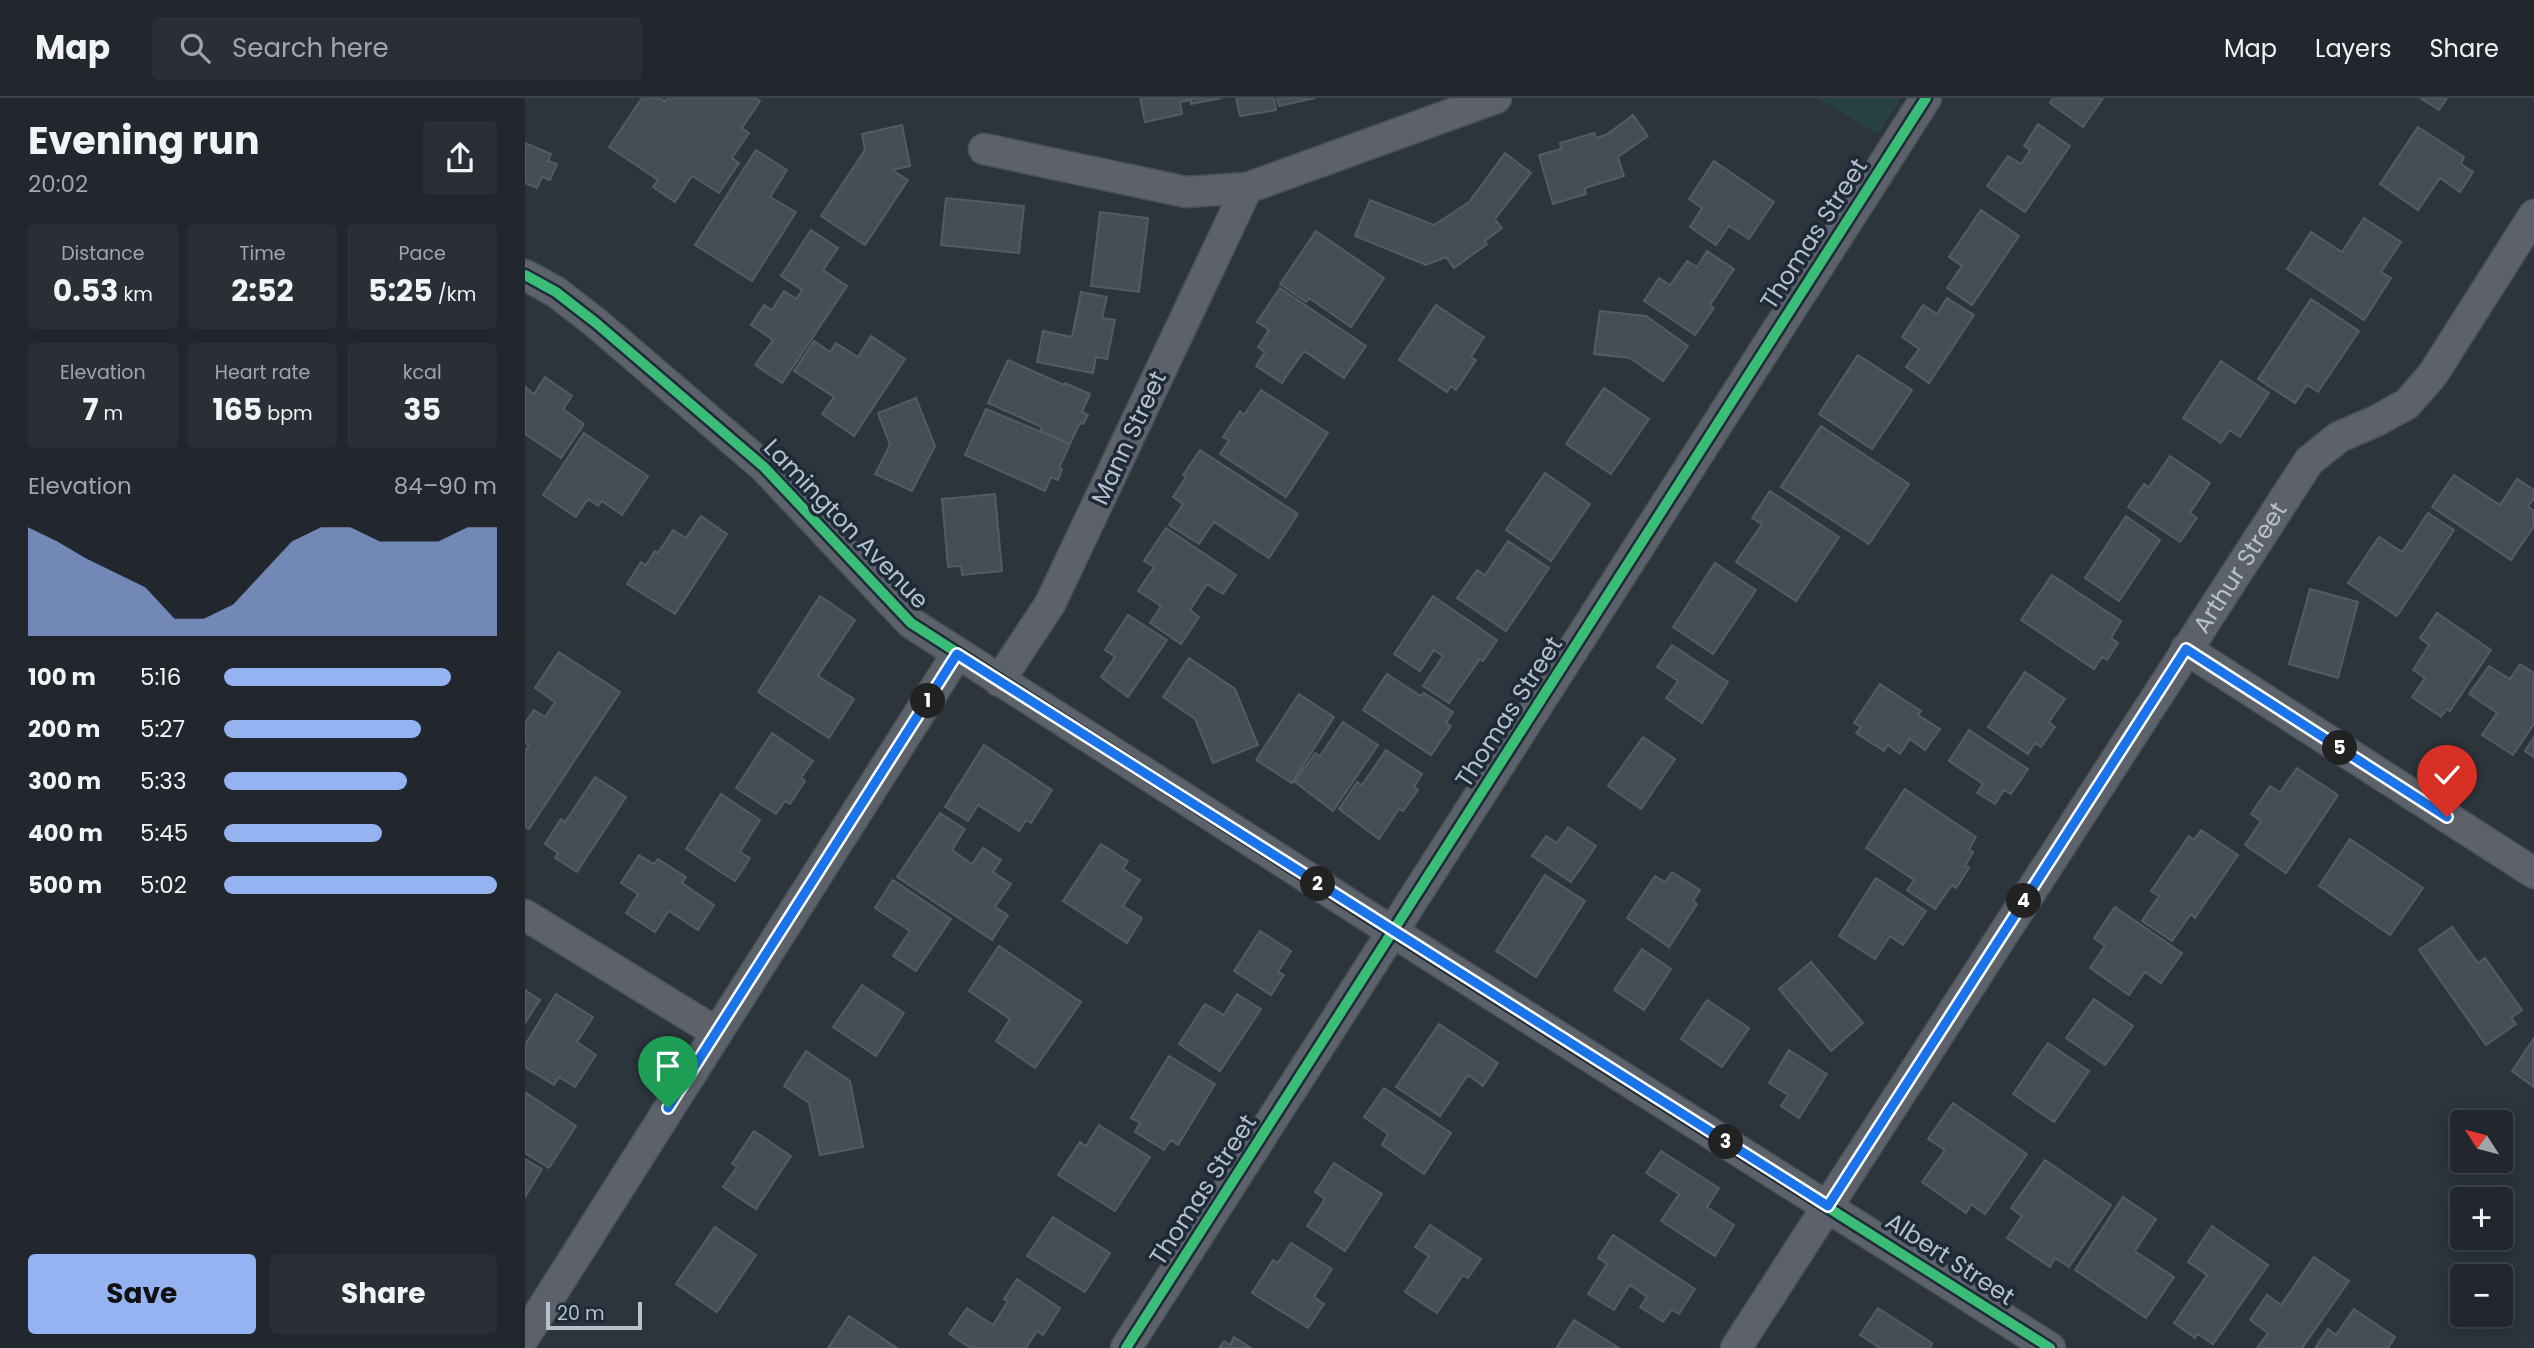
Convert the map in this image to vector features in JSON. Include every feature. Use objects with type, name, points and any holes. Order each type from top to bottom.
[{"type":"street","points":[[984,149],[1186,192],[1247,188],[1496,98]]},
{"type":"street","name":"Thomas Street","points":[[1126,1348],[1926,98]]},
{"type":"street","name":"Mann Street","points":[[999,681],[1050,604],[1247,188]]},
{"type":"street","name":"Arthur Street","points":[[1736,1348],[2309,461],[2339,437],[2407,404],[2433,374],[2534,215]]},
{"type":"street","name":"Lamington Avenue","points":[[525,275],[556,292],[596,323],[764,467],[911,623],[1828,1206]]},
{"type":"street","points":[[2186,649],[2534,873]]},
{"type":"street","points":[[525,1336],[957,654]]},
{"type":"street","points":[[525,915],[716,1032]]},
{"type":"street","name":"Albert Street","points":[[1828,1206],[2050,1348]]},
{"type":"green space","points":[[1818,98],[1902,98],[1877,134]]},
{"type":"building","points":[[642,98],[660,98],[665,102],[667,98],[755,98],[760,101],[742,128],[749,133],[732,158],[739,163],[719,193],[692,176],[675,202],[653,187],[658,180],[609,147]]},
{"type":"building","points":[[1140,98],[1222,98],[1191,104],[1191,100],[1180,102],[1182,114],[1145,122]]},
{"type":"building","points":[[1236,98],[1274,98],[1276,110],[1240,116]]},
{"type":"building","points":[[1277,98],[1315,98],[1279,106]]},
{"type":"building","points":[[2053,98],[2103,98],[2083,127],[2050,103]]},
{"type":"building","points":[[2420,98],[2447,98],[2439,110]]},
{"type":"building","points":[[1633,115],[1648,136],[1618,157],[1624,176],[1585,188],[1586,194],[1553,204],[1539,155],[1561,149],[1560,143],[1594,133],[1596,138],[1606,135]]},
{"type":"building","points":[[2038,124],[2070,146],[2025,212],[1987,186],[2008,156],[2021,164],[2030,150],[2024,146]]},
{"type":"building","points":[[902,125],[910,166],[892,170],[908,180],[865,245],[821,216],[865,150],[862,134]]},
{"type":"building","points":[[2418,127],[2464,157],[2461,164],[2473,172],[2460,192],[2440,178],[2418,210],[2380,184]]},
{"type":"building","points":[[525,143],[551,154],[548,161],[557,164],[550,180],[542,177],[537,188],[525,183]]},
{"type":"building","points":[[756,150],[787,170],[770,197],[796,212],[752,281],[695,245]]},
{"type":"building","points":[[1505,153],[1531,173],[1495,219],[1502,228],[1485,241],[1487,244],[1454,268],[1446,257],[1426,265],[1355,236],[1370,200],[1434,225],[1469,202]]},
{"type":"building","points":[[1714,161],[1774,202],[1749,239],[1729,226],[1716,245],[1690,227],[1702,208],[1689,199]]},
{"type":"building","points":[[946,198],[1024,206],[1019,253],[941,245]]},
{"type":"building","points":[[1981,210],[2019,236],[1972,305],[1947,288],[1962,266],[1949,257]]},
{"type":"building","points":[[1100,212],[1148,218],[1139,292],[1091,286]]},
{"type":"building","points":[[2364,218],[2401,242],[2381,272],[2391,278],[2364,320],[2287,269],[2311,232],[2342,252]]},
{"type":"building","points":[[811,230],[838,248],[823,270],[847,286],[782,383],[755,365],[773,340],[751,325],[764,305],[772,310],[784,291],[796,299],[802,290],[781,276]]},
{"type":"building","points":[[1316,231],[1384,278],[1351,327],[1309,298],[1306,302],[1280,284]]},
{"type":"building","points":[[1707,251],[1734,269],[1710,305],[1714,308],[1695,335],[1644,301],[1659,278],[1670,285],[1687,261],[1697,267]]},
{"type":"building","points":[[1280,288],[1366,346],[1344,378],[1304,351],[1282,383],[1256,366],[1265,352],[1258,347],[1269,330],[1257,322]]},
{"type":"building","points":[[1081,292],[1107,297],[1102,318],[1115,320],[1107,359],[1096,357],[1093,373],[1037,362],[1043,331],[1072,337]]},
{"type":"building","points":[[1947,298],[1974,315],[1929,383],[1906,367],[1919,349],[1902,337],[1923,305],[1937,314]]},
{"type":"building","points":[[2311,299],[2359,331],[2318,392],[2307,385],[2295,403],[2258,379]]},
{"type":"building","points":[[1436,305],[1484,337],[1471,357],[1476,360],[1456,390],[1451,386],[1447,392],[1399,360]]},
{"type":"building","points":[[1600,311],[1646,316],[1688,346],[1663,381],[1630,358],[1594,354]]},
{"type":"building","points":[[871,336],[905,359],[854,436],[822,414],[834,397],[794,371],[814,341],[830,352],[836,343],[858,357]]},
{"type":"building","points":[[1858,355],[1912,390],[1872,449],[1819,414]]},
{"type":"building","points":[[1008,360],[1090,394],[1082,412],[1088,415],[1083,424],[1080,423],[1070,444],[1040,431],[1042,427],[988,403]]},
{"type":"building","points":[[2221,361],[2269,393],[2240,437],[2230,430],[2221,443],[2183,418]]},
{"type":"building","points":[[545,377],[572,396],[563,409],[584,424],[561,458],[525,434],[525,387],[534,394]]},
{"type":"building","points":[[1604,388],[1649,419],[1611,474],[1566,444]]},
{"type":"building","points":[[1261,390],[1328,433],[1286,497],[1220,454],[1229,440],[1223,437],[1240,411],[1244,415]]},
{"type":"building","points":[[916,398],[935,446],[912,491],[875,474],[890,445],[878,413]]},
{"type":"building","points":[[986,409],[1070,444],[1059,468],[1062,469],[1058,480],[1051,477],[1045,491],[965,455]]},
{"type":"building","points":[[1821,426],[1909,484],[1869,544],[1781,487]]},
{"type":"building","points":[[584,433],[648,476],[622,515],[602,501],[598,506],[588,499],[576,517],[543,495]]},
{"type":"building","points":[[1200,450],[1298,514],[1269,558],[1214,522],[1199,544],[1169,525],[1183,504],[1173,497],[1186,477],[1183,475]]},
{"type":"building","points":[[2170,456],[2210,483],[2190,513],[2197,518],[2180,542],[2128,507],[2144,484],[2149,487]]},
{"type":"building","points":[[1545,473],[1590,504],[1551,561],[1506,530]]},
{"type":"building","points":[[2454,475],[2500,505],[2517,479],[2534,490],[2534,498],[2528,507],[2534,511],[2534,526],[2511,560],[2432,507]]},
{"type":"building","points":[[1770,491],[1839,537],[1796,601],[1736,562],[1762,524],[1752,518]]},
{"type":"building","points":[[995,494],[1002,571],[962,575],[961,566],[948,567],[942,499]]},
{"type":"building","points":[[2428,513],[2454,530],[2397,616],[2348,583],[2379,537],[2402,552]]},
{"type":"building","points":[[701,516],[727,534],[675,614],[627,584],[641,562],[646,565],[655,551],[658,553],[673,530],[686,538]]},
{"type":"building","points":[[2126,516],[2160,540],[2119,601],[2085,578]]},
{"type":"building","points":[[1166,528],[1236,575],[1223,594],[1207,584],[1190,610],[1199,617],[1181,644],[1150,623],[1161,606],[1138,591],[1154,567],[1144,561]]},
{"type":"building","points":[[1508,541],[1549,568],[1506,631],[1457,598],[1477,570],[1485,575]]},
{"type":"building","points":[[1715,563],[1756,590],[1713,654],[1673,627]]},
{"type":"building","points":[[2052,575],[2121,621],[2111,638],[2118,643],[2107,660],[2102,657],[2094,669],[2021,620]]},
{"type":"building","points":[[2310,589],[2358,602],[2338,678],[2289,664]]},
{"type":"building","points":[[820,596],[855,620],[818,676],[854,699],[829,738],[758,692]]},
{"type":"building","points":[[1433,596],[1497,640],[1449,703],[1423,686],[1443,656],[1434,650],[1420,671],[1394,654]]},
{"type":"building","points":[[2437,613],[2491,650],[2450,711],[2447,709],[2441,717],[2412,697],[2425,678],[2413,670],[2429,645],[2420,638]]},
{"type":"building","points":[[1128,615],[1167,640],[1128,697],[1101,677],[1115,657],[1105,650]]},
{"type":"building","points":[[1672,645],[1728,682],[1702,723],[1666,698],[1678,681],[1657,667]]},
{"type":"building","points":[[559,652],[620,692],[529,829],[525,827],[525,751],[529,746],[525,743],[525,723],[534,710],[545,717],[555,702],[535,688]]},
{"type":"building","points":[[1189,658],[1235,689],[1258,745],[1213,763],[1195,719],[1163,697]]},
{"type":"building","points":[[2520,664],[2534,673],[2534,724],[2513,755],[2482,735],[2497,713],[2469,694],[2489,666],[2510,679]]},
{"type":"building","points":[[2025,672],[2065,699],[2049,722],[2055,727],[2041,747],[2035,743],[2028,754],[1988,727]]},
{"type":"building","points":[[1387,674],[1421,696],[1424,693],[1453,712],[1446,723],[1451,726],[1431,755],[1363,710]]},
{"type":"building","points":[[1880,684],[1921,711],[1918,715],[1940,729],[1925,750],[1910,739],[1900,754],[1888,745],[1884,751],[1856,733],[1861,727],[1854,723]]},
{"type":"building","points":[[1299,694],[1334,717],[1292,783],[1256,760]]},
{"type":"building","points":[[1343,722],[1378,745],[1333,811],[1295,782],[1315,753],[1320,756]]},
{"type":"building","points":[[1969,730],[2028,769],[2011,794],[2004,790],[1995,804],[1977,793],[1983,784],[1949,761]]},
{"type":"building","points":[[772,733],[813,761],[801,778],[805,781],[790,804],[785,801],[776,814],[736,788]]},
{"type":"building","points":[[1643,737],[1675,759],[1641,809],[1608,786]]},
{"type":"building","points":[[2534,737],[2534,757],[2525,751]]},
{"type":"building","points":[[984,745],[1052,790],[1031,823],[1026,820],[1019,831],[978,805],[968,821],[945,807]]},
{"type":"building","points":[[1386,750],[1422,774],[1414,787],[1418,790],[1403,811],[1399,809],[1379,839],[1339,809],[1357,782],[1362,785]]},
{"type":"building","points":[[2297,768],[2338,795],[2286,873],[2245,845],[2261,821],[2251,814],[2270,786],[2280,792]]},
{"type":"building","points":[[595,777],[626,797],[577,872],[555,858],[558,853],[545,844],[561,819],[565,822]]},
{"type":"building","points":[[1905,789],[1976,837],[1969,849],[1973,852],[1965,866],[1969,868],[1956,888],[1952,885],[1935,909],[1907,890],[1914,880],[1866,848]]},
{"type":"building","points":[[721,794],[760,820],[740,852],[750,858],[735,881],[686,849]]},
{"type":"building","points":[[940,813],[965,829],[952,850],[972,864],[983,848],[1001,860],[993,872],[1011,884],[995,907],[1008,915],[992,940],[897,877]]},
{"type":"building","points":[[1568,827],[1596,846],[1571,882],[1532,856],[1546,836],[1557,843]]},
{"type":"building","points":[[2201,830],[2238,855],[2195,918],[2191,914],[2172,941],[2142,921],[2159,896],[2151,891],[2189,836],[2194,840]]},
{"type":"building","points":[[2350,839],[2423,888],[2390,935],[2319,886]]},
{"type":"building","points":[[1101,844],[1128,861],[1123,869],[1140,880],[1123,906],[1142,918],[1127,943],[1063,901]]},
{"type":"building","points":[[639,855],[654,864],[658,859],[686,877],[682,883],[714,905],[698,930],[669,911],[655,932],[626,913],[638,894],[621,883]]},
{"type":"building","points":[[1672,872],[1700,890],[1693,901],[1697,904],[1669,947],[1627,918],[1655,876],[1665,882]]},
{"type":"building","points":[[1545,875],[1585,901],[1536,977],[1496,951]]},
{"type":"building","points":[[1876,878],[1926,911],[1903,945],[1890,936],[1875,959],[1839,936]]},
{"type":"building","points":[[893,880],[951,919],[916,971],[893,956],[910,931],[875,908]]},
{"type":"building","points":[[2115,907],[2182,953],[2161,983],[2145,972],[2129,995],[2090,968],[2105,946],[2094,938]]},
{"type":"building","points":[[2452,927],[2478,963],[2485,958],[2522,1010],[2511,1018],[2516,1024],[2486,1045],[2419,950]]},
{"type":"building","points":[[1260,931],[1291,951],[1278,972],[1284,975],[1271,995],[1234,971]]},
{"type":"building","points":[[999,946],[1081,1002],[1035,1068],[996,1041],[1010,1019],[969,991]]},
{"type":"building","points":[[1642,949],[1671,969],[1644,1010],[1614,990]]},
{"type":"building","points":[[1811,962],[1863,1023],[1831,1051],[1779,989]]},
{"type":"building","points":[[862,985],[904,1013],[876,1056],[833,1027]]},
{"type":"building","points":[[525,990],[540,1000],[525,1023]]},
{"type":"building","points":[[556,994],[593,1017],[577,1042],[596,1055],[575,1087],[559,1077],[554,1085],[525,1067],[525,1045]]},
{"type":"building","points":[[1237,994],[1261,1009],[1220,1071],[1179,1044],[1205,1004],[1224,1015]]},
{"type":"building","points":[[2094,999],[2133,1026],[2105,1065],[2066,1038]]},
{"type":"building","points":[[1707,1000],[1749,1028],[1722,1067],[1681,1039]]},
{"type":"building","points":[[1439,1024],[1498,1063],[1483,1086],[1468,1075],[1440,1116],[1396,1087]]},
{"type":"building","points":[[2534,1038],[2534,1087],[2512,1071]]},
{"type":"building","points":[[2048,1043],[2089,1071],[2054,1122],[2013,1094]]},
{"type":"building","points":[[1789,1050],[1827,1074],[1799,1118],[1781,1106],[1788,1095],[1769,1083]]},
{"type":"building","points":[[806,1051],[850,1081],[863,1147],[820,1155],[809,1103],[784,1086]]},
{"type":"building","points":[[1169,1056],[1215,1084],[1178,1145],[1171,1140],[1164,1150],[1135,1132],[1140,1123],[1131,1118]]},
{"type":"building","points":[[1384,1088],[1451,1133],[1424,1174],[1382,1145],[1388,1134],[1364,1117]]},
{"type":"building","points":[[525,1092],[576,1126],[549,1168],[525,1153]]},
{"type":"building","points":[[1953,1103],[2027,1154],[1985,1214],[1971,1204],[1966,1213],[1922,1182],[1945,1150],[1928,1139]]},
{"type":"building","points":[[1099,1125],[1150,1157],[1115,1211],[1058,1175],[1080,1142],[1086,1146]]},
{"type":"building","points":[[754,1131],[791,1156],[756,1209],[723,1187],[737,1167],[732,1164]]},
{"type":"building","points":[[1661,1151],[1719,1188],[1707,1207],[1734,1225],[1715,1256],[1661,1221],[1679,1194],[1646,1173]]},
{"type":"building","points":[[525,1159],[542,1169],[525,1197]]},
{"type":"building","points":[[2045,1160],[2111,1205],[2069,1267],[2055,1258],[2050,1267],[2007,1238],[2022,1216],[2011,1208]]},
{"type":"building","points":[[1334,1163],[1382,1194],[1345,1251],[1307,1226],[1325,1199],[1315,1192]]},
{"type":"building","points":[[2123,1197],[2156,1219],[2135,1251],[2174,1277],[2146,1318],[2075,1270]]},
{"type":"building","points":[[1053,1217],[1110,1253],[1085,1292],[1027,1256]]},
{"type":"building","points":[[1430,1225],[1481,1259],[1468,1278],[1463,1275],[1437,1313],[1405,1292],[1429,1256],[1415,1247]]},
{"type":"building","points":[[2212,1226],[2268,1265],[2213,1344],[2198,1334],[2195,1338],[2174,1323],[2207,1275],[2188,1262]]},
{"type":"building","points":[[715,1227],[756,1255],[717,1312],[676,1284]]},
{"type":"building","points":[[1613,1235],[1695,1289],[1679,1314],[1672,1310],[1663,1322],[1640,1307],[1647,1297],[1630,1285],[1614,1310],[1588,1294],[1607,1264],[1598,1258]]},
{"type":"building","points":[[1291,1243],[1332,1269],[1314,1297],[1324,1304],[1308,1328],[1252,1293],[1273,1260],[1278,1263]]},
{"type":"building","points":[[2314,1257],[2349,1281],[2302,1348],[2257,1348],[2268,1333],[2250,1320],[2267,1295],[2281,1305]]},
{"type":"building","points":[[1017,1279],[1060,1308],[1043,1335],[1037,1331],[1026,1348],[971,1348],[949,1334],[967,1308],[993,1325],[1008,1301],[1004,1299]]},
{"type":"building","points":[[1878,1308],[1932,1343],[1932,1348],[1880,1348],[1860,1335]]},
{"type":"building","points":[[2354,1309],[2395,1337],[2388,1348],[2315,1348],[2328,1329],[2336,1335]]},
{"type":"building","points":[[849,1316],[897,1348],[828,1348]]},
{"type":"building","points":[[1574,1320],[1619,1348],[1557,1347]]},
{"type":"building","points":[[1234,1337],[1251,1348],[1219,1348],[1224,1341],[1230,1345]]},
{"type":"cycle path","points":[[1126,1348],[1926,98]]},
{"type":"cycle path","points":[[525,275],[556,292],[596,323],[764,467],[911,623],[2050,1348]]},
{"type":"route","points":[[668,1108],[957,654],[1828,1206],[2186,649],[2447,817]]}]
